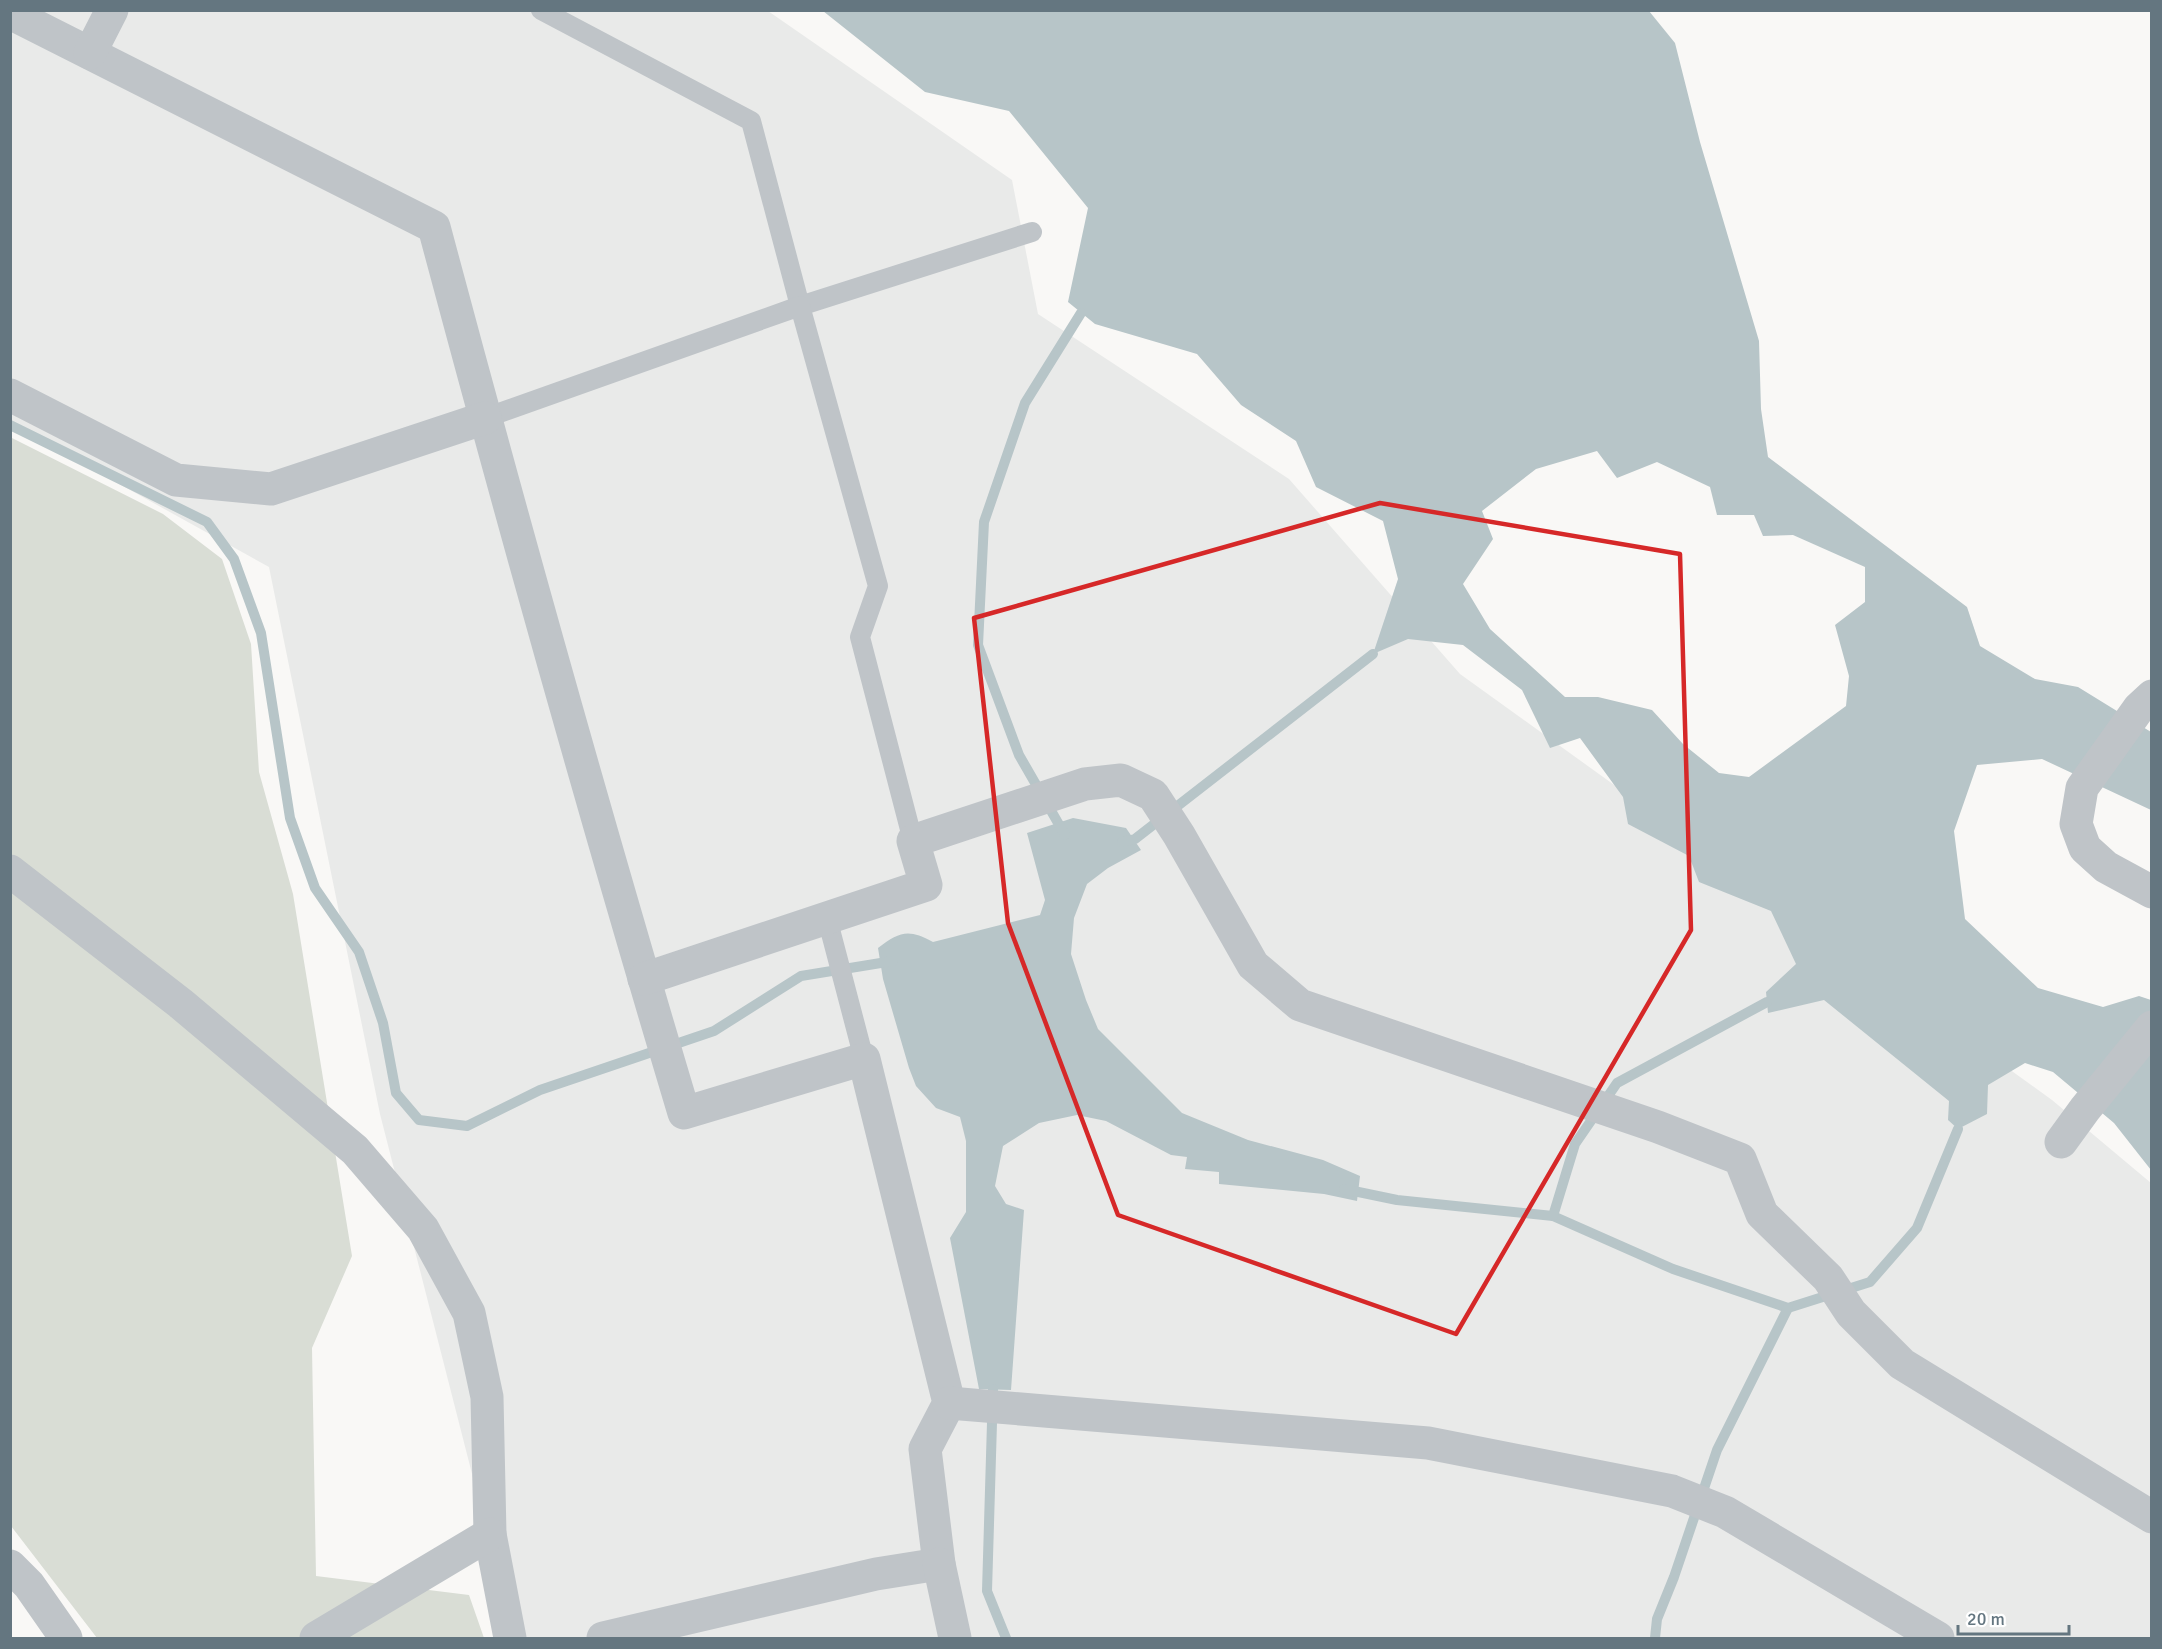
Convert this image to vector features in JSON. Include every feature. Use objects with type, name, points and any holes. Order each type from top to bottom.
[{"type":"street","points":[[90,53],[112,10]]},
{"type":"street","points":[[10,13],[434,227],[485,418],[684,1113],[864,1059],[959,1404]]},
{"type":"street","points":[[10,394],[176,480],[271,489],[485,418]]},
{"type":"street","points":[[2145,702],[2082,788],[2076,824],[2085,848],[2106,867],[2151,892]]},
{"type":"street","points":[[644,979],[831,932],[926,885],[913,841],[1067,789],[1085,784],[1121,780],[1154,795],[1253,965],[1300,1005],[1624,1115],[1740,1159],[1762,1214],[1828,1278],[1851,1313],[1902,1364],[2151,1517]]},
{"type":"street","points":[[10,871],[180,1003],[355,1150],[423,1228],[469,1313],[487,1397],[490,1534],[510,1638]]},
{"type":"street","points":[[2061,1142],[2151,1028]]},
{"type":"street","points":[[959,1404],[1428,1443],[1672,1491],[1725,1512],[1938,1638]]},
{"type":"street","points":[[955,1638],[939,1564],[926,1449],[959,1404]]},
{"type":"street","points":[[316,1638],[490,1534]]},
{"type":"street","points":[[603,1638],[876,1574],[939,1564]]},
{"type":"street","points":[[10,1566],[29,1585],[66,1638]]},
{"type":"lane","points":[[541,10],[750,121],[878,586],[860,637],[913,841]]},
{"type":"lane","points":[[485,418],[800,306],[1032,231]]},
{"type":"lane","points":[[831,932],[864,1059]]},
{"type":"highlighted area","points":[[1380,503],[1680,554],[1691,930],[1456,1334],[1118,1215],[1008,923],[974,618]]},
{"type":"shaded area","points":[[11,11],[768,11],[1012,180],[1038,314],[1289,479],[1460,674],[2052,1100],[2151,1183],[2151,1638],[514,1638],[380,1114],[269,567],[11,424]]},
{"type":"shaded area","points":[[823,11],[1649,11],[1675,43],[1700,142],[1759,341],[1761,409],[1768,457],[1967,607],[1980,646],[2035,679],[2078,687],[2151,732],[2151,810],[2042,759],[1977,765],[1954,831],[1965,919],[2038,988],[2103,1007],[2139,996],[2151,1000],[2151,1170],[2114,1123],[2053,1072],[2025,1063],[1988,1085],[1987,1114],[1958,1129],[1948,1120],[1949,1101],[1824,1000],[1768,1013],[1766,992],[1796,964],[1771,911],[1699,882],[1689,856],[1628,824],[1623,797],[1580,738],[1550,748],[1522,690],[1463,645],[1408,639],[1373,654],[1398,579],[1383,521],[1316,487],[1296,441],[1241,405],[1197,354],[1095,324],[1068,302],[1088,208],[1009,111],[925,92]],"holes":[[[1597,451],[1617,478],[1657,462],[1710,487],[1717,515],[1754,515],[1763,536],[1793,535],[1865,567],[1865,602],[1835,625],[1849,676],[1846,706],[1749,777],[1719,773],[1683,744],[1652,710],[1598,697],[1565,697],[1490,629],[1463,584],[1493,539],[1482,511],[1536,469]]]},
{"type":"shaded area","points":[[10,437],[163,514],[222,559],[251,644],[259,772],[293,894],[352,1256],[312,1348],[316,1576],[469,1595],[484,1638],[97,1638],[11,1526]]},
{"type":"shaded area","points":[[1073,818],[1126,828],[1141,850],[1108,868],[1087,884],[1074,918],[1071,954],[1098,1029],[1182,1113],[1248,1140],[1323,1160],[1360,1176],[1357,1201],[1324,1194],[1219,1184],[1219,1172],[1185,1169],[1187,1157],[1171,1155],[1106,1121],[1077,1115],[1039,1123],[1003,1146],[995,1186],[1006,1204],[1024,1210],[1011,1390],[979,1389],[950,1238],[966,1212],[966,1141],[960,1117],[936,1108],[916,1086],[883,979],[878,948],[898,935],[917,935],[933,942],[1040,915],[1045,900],[1027,833]]},
{"type":"waterway","points":[[1065,835],[1019,755],[978,645],[984,522],[1025,403],[1081,313]]},
{"type":"waterway","points":[[10,425],[207,522],[234,559],[261,633],[290,818],[315,888],[359,952],[383,1023],[396,1093],[419,1120],[467,1126],[540,1090],[714,1031],[801,976],[893,961]]},
{"type":"waterway","points":[[1122,842],[1135,839],[1373,654]]},
{"type":"waterway","points":[[1553,1216],[1575,1144],[1617,1083],[1767,1002]]},
{"type":"waterway","points":[[1344,1189],[1397,1200],[1553,1216],[1673,1269],[1788,1308],[1870,1282],[1917,1228],[1958,1129]]},
{"type":"waterway","points":[[1655,1638],[1657,1619],[1674,1577],[1717,1450],[1788,1308]]},
{"type":"waterway","points":[[993,1389],[987,1591],[1006,1638]]}]
